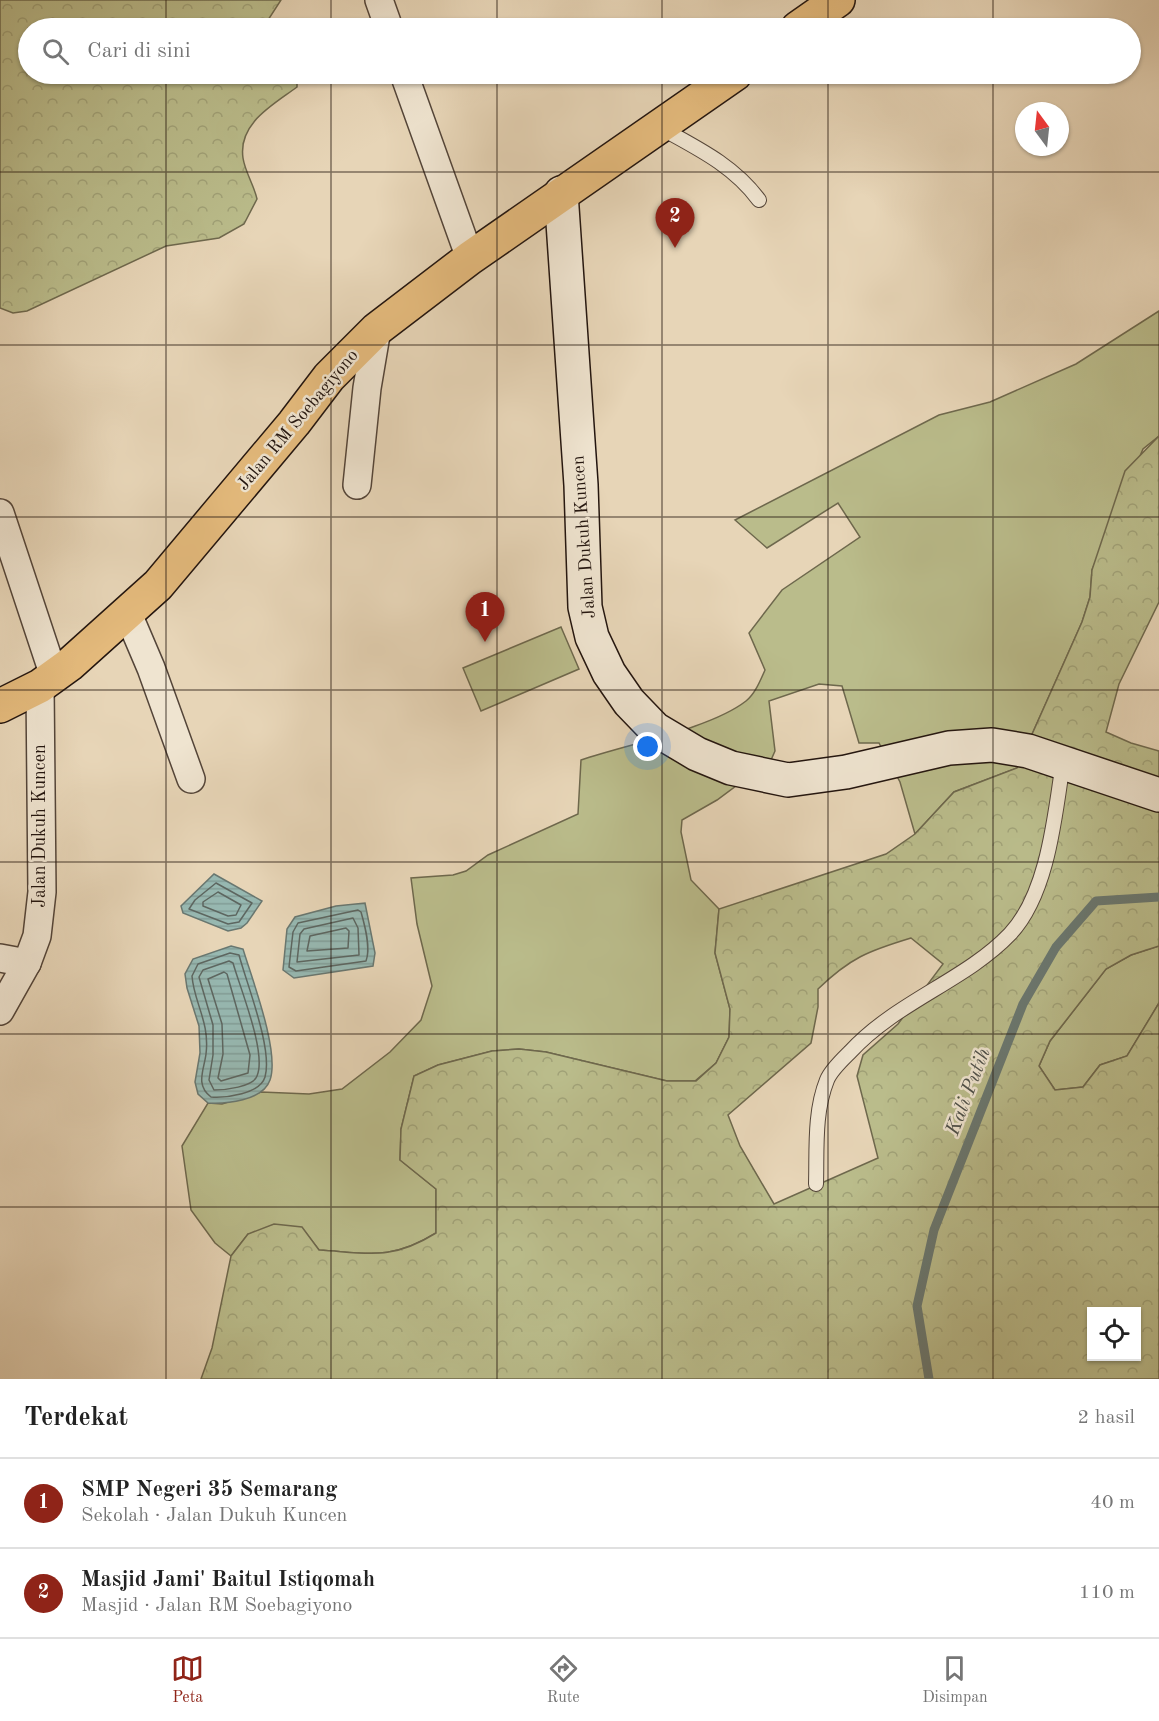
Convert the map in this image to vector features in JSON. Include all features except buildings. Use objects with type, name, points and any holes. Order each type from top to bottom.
[{"type":"main road","points":[[812,18],[838,0]]},
{"type":"main road","name":"Jalan RM Soebagiyono","points":[[0,706],[47,681],[83,654],[158,585],[294,423],[329,377],[376,329],[470,258],[721,84]]},
{"type":"street","points":[[379,0],[385,18]]},
{"type":"street","points":[[408,84],[470,258]]},
{"type":"street","name":"Jalan Dukuh Kuncen","points":[[561,194],[581,485],[585,607],[592,637],[609,673],[629,702],[655,729],[697,754],[731,768],[788,780],[846,772],[949,748],[992,745],[1028,751],[1159,795]]},
{"type":"street","points":[[357,485],[376,329]]},
{"type":"street","name":"Jalan Dukuh Kuncen","points":[[0,513],[47,681],[42,892],[37,936],[27,963],[0,1011]]},
{"type":"street","points":[[128,614],[151,668],[191,779]]},
{"type":"street","points":[[0,958],[27,963]]},
{"type":"lane","points":[[659,127],[717,159],[746,183],[759,200]]},
{"type":"lane","points":[[816,1184],[819,1109],[827,1079],[870,1030],[976,962],[1010,933],[1030,904],[1053,828],[1078,767]]},
{"type":"green space","points":[[0,0],[281,0],[269,18],[18,18],[18,84],[297,84],[297,87],[259,116],[246,135],[243,158],[257,199],[244,224],[219,238],[166,246],[27,311],[13,313],[0,308]]},
{"type":"green space","points":[[1159,311],[1159,436],[1143,449],[1092,570],[1090,597],[1082,622],[1017,768],[954,792],[915,834],[900,782],[879,743],[859,743],[842,686],[819,684],[769,701],[775,751],[771,760],[717,800],[682,820],[681,832],[691,880],[719,909],[715,953],[730,1009],[729,1037],[716,1063],[695,1081],[667,1081],[546,1052],[519,1049],[492,1051],[438,1065],[414,1076],[401,1129],[400,1160],[436,1189],[436,1233],[406,1248],[379,1253],[319,1250],[302,1228],[248,1234],[231,1256],[215,1243],[191,1210],[182,1146],[208,1103],[222,1104],[261,1092],[309,1094],[342,1089],[390,1052],[421,1020],[432,986],[417,924],[411,878],[453,875],[466,871],[488,855],[578,814],[581,760],[690,728],[712,720],[746,701],[755,691],[765,670],[749,633],[782,590],[860,537],[838,503],[767,548],[735,520],[939,415],[990,402],[1076,364]]},
{"type":"green space","points":[[1159,436],[1159,602],[1119,684],[1106,732],[1131,743],[1159,751],[1159,946],[1131,955],[1106,969],[1050,1041],[1039,1066],[1055,1090],[1083,1087],[1100,1065],[1127,1056],[1159,1003],[1159,1379],[201,1379],[212,1348],[231,1256],[248,1234],[274,1224],[302,1227],[319,1250],[379,1253],[406,1248],[436,1233],[436,1189],[400,1160],[401,1129],[414,1076],[438,1065],[492,1051],[519,1049],[546,1052],[667,1081],[696,1081],[716,1063],[729,1037],[730,1009],[715,953],[719,909],[886,854],[915,834],[954,792],[1017,768],[1082,622],[1090,597],[1092,570],[1125,471]],"holes":[[[911,938],[943,964],[898,1024],[863,1055],[857,1076],[878,1158],[774,1204],[740,1146],[728,1115],[811,1043],[818,1007],[818,989],[840,970],[860,957]]]},
{"type":"green space","points":[[561,627],[579,669],[481,711],[463,668]]},
{"type":"green space","points":[[1159,946],[1159,1003],[1127,1056],[1100,1065],[1083,1087],[1055,1090],[1039,1066],[1050,1041],[1106,969],[1131,955]]},
{"type":"water","points":[[214,874],[262,901],[241,928],[228,931],[183,913],[181,906]]},
{"type":"water","points":[[365,903],[375,953],[373,966],[294,978],[283,970],[287,929],[295,917],[336,906]]},
{"type":"water","points":[[231,946],[243,949],[264,1015],[272,1068],[270,1080],[260,1093],[233,1102],[208,1103],[198,1094],[195,1082],[200,1053],[199,1026],[185,974],[193,959]]},
{"type":"waterway","name":"Kali Putih","points":[[929,1379],[917,1306],[934,1230],[1023,1004],[1056,947],[1096,901],[1159,897]]},
{"type":"place","name":"Masjid Jami' Baitul Istiqomah","points":[[675,248]]},
{"type":"place","name":"SMP Negeri 35 Semarang","points":[[485,642]]}]
